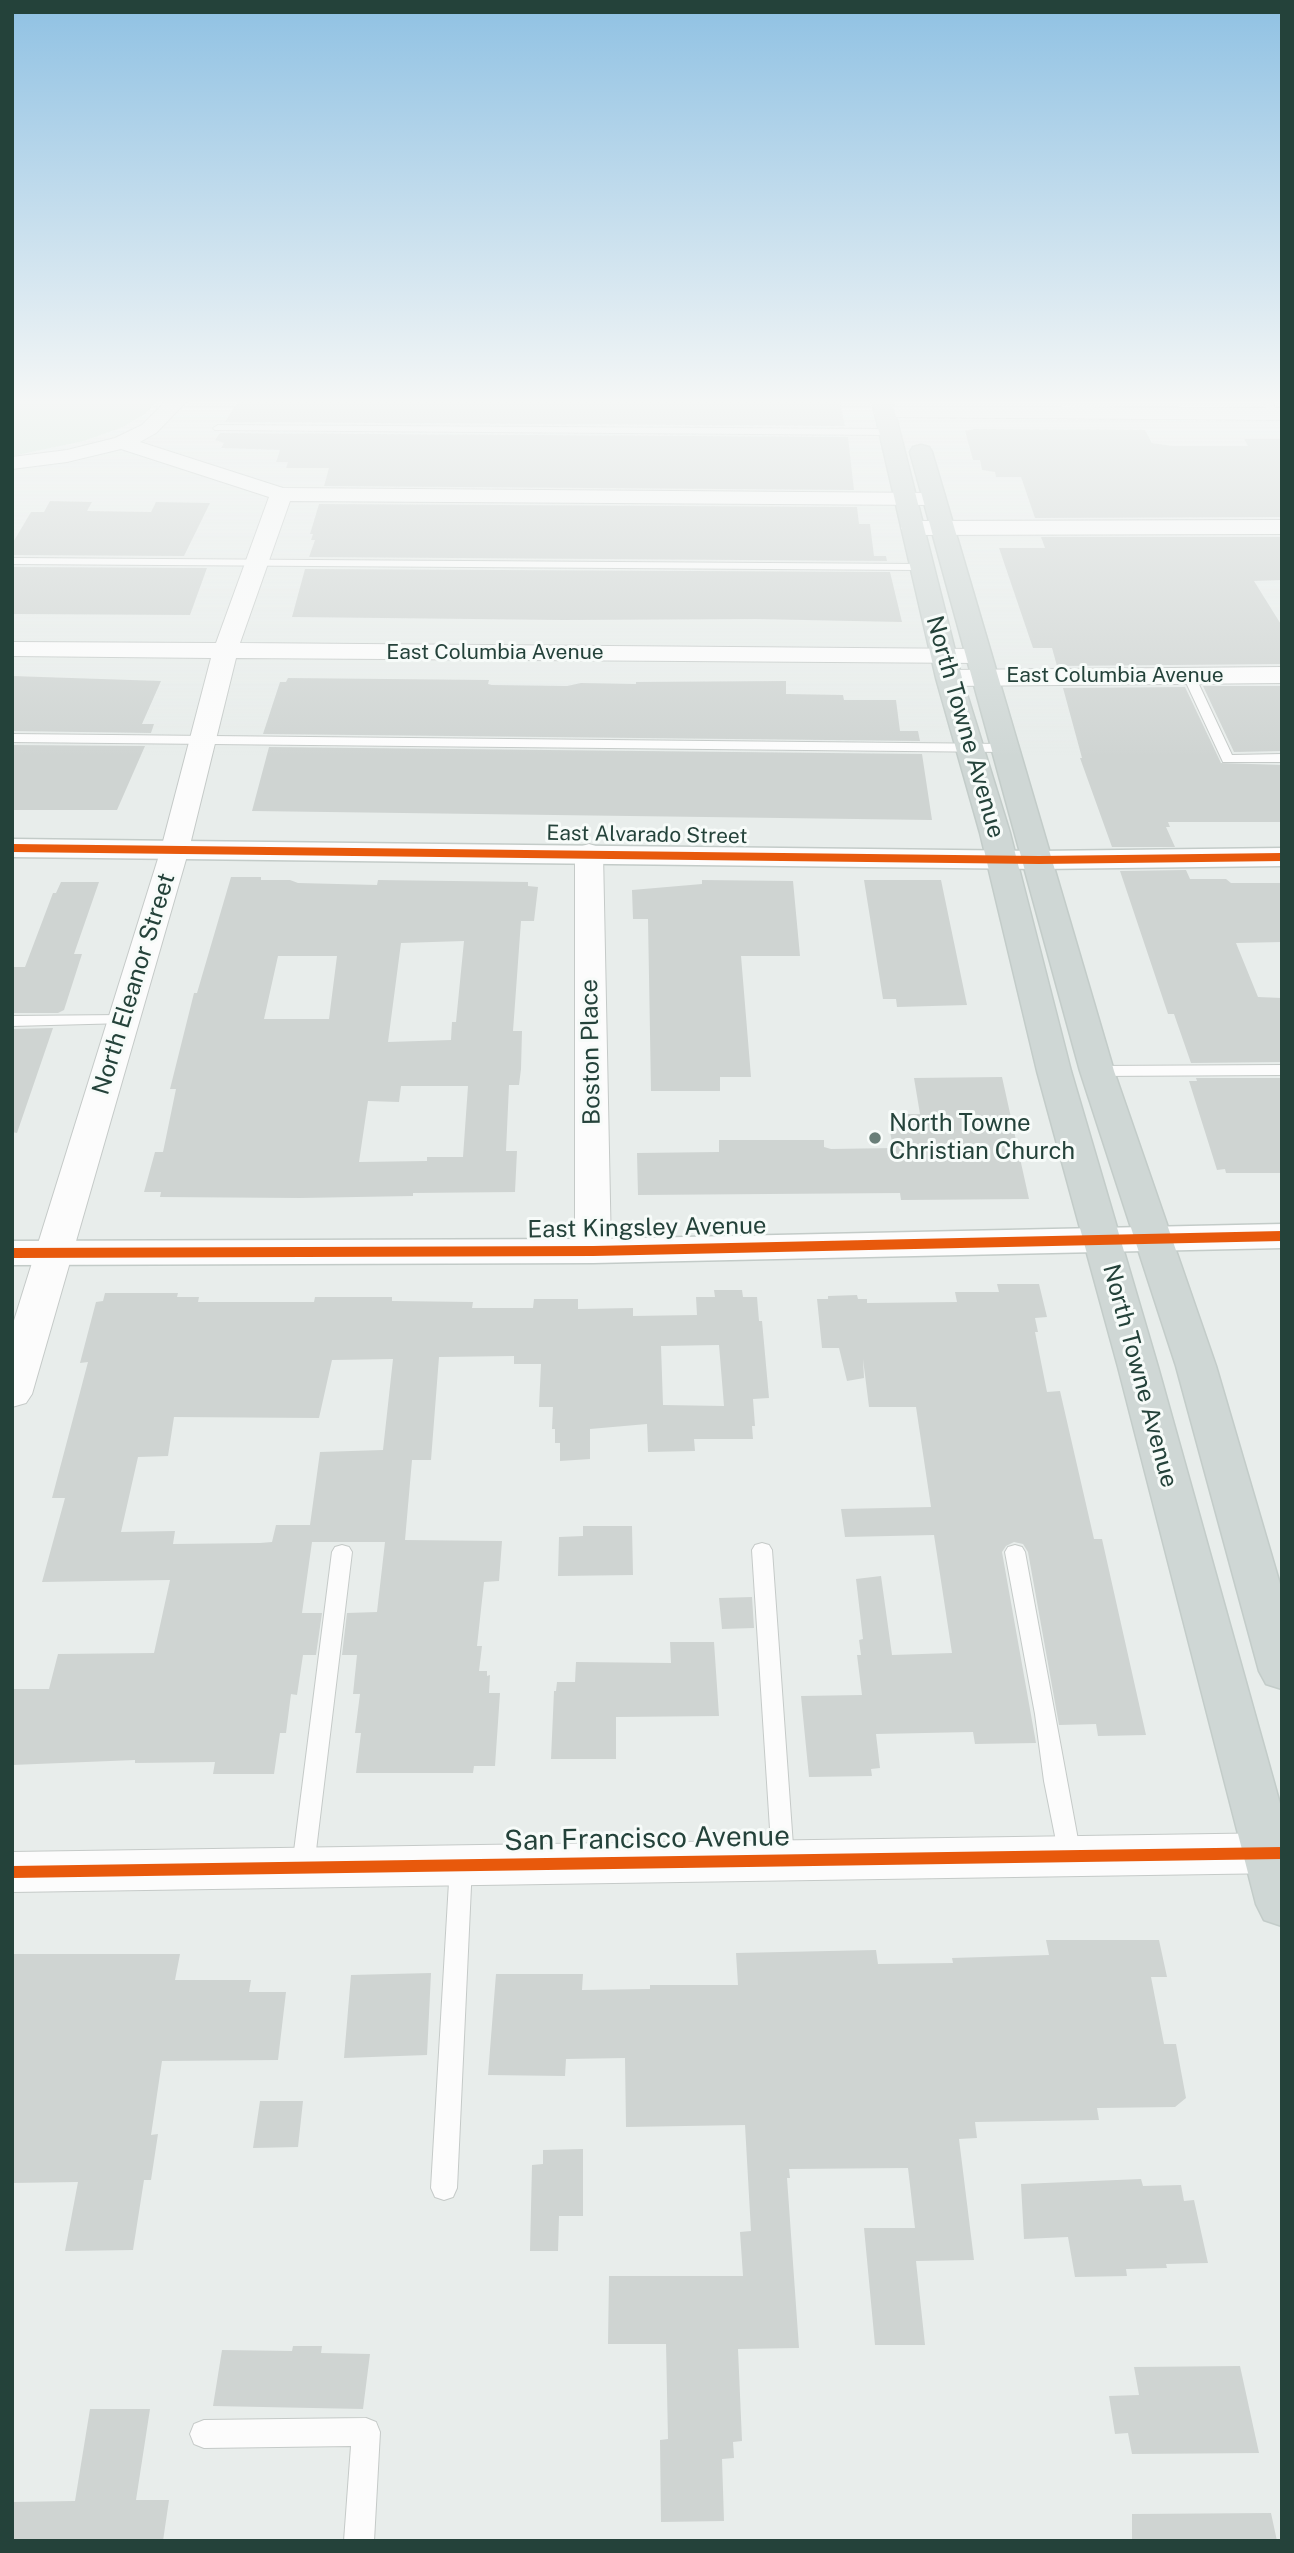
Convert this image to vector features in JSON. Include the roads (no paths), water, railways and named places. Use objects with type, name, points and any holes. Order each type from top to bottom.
[{"type":"main road","name":"North Towne Avenue","points":[[910,520],[946,667],[1002,859],[1054,1070],[1274,1853],[1282,1904]]},
{"type":"main road","name":"North Towne Avenue","points":[[939,520],[1040,860],[1097,1071],[1196,1366],[1282,1671]]},
{"type":"street","name":"North Eleanor Street","points":[[12,1394],[174,849],[225,652],[272,520]]},
{"type":"street","points":[[912,528],[1282,527]]},
{"type":"street","name":"East Columbia Avenue","points":[[12,649],[982,667],[1189,676],[1282,675]]},
{"type":"street","name":"East Alvarado Street","points":[[12,848],[1040,860],[1282,858]]},
{"type":"street","name":"Boston Place","points":[[589,853],[593,1251]]},
{"type":"street","name":"East Kingsley Avenue","points":[[12,1253],[593,1251],[1282,1236]]},
{"type":"street","name":"San Francisco Avenue","points":[[12,1872],[1274,1853]]},
{"type":"lane","points":[[12,561],[920,567]]},
{"type":"lane","points":[[1189,676],[1227,759],[1282,758]]},
{"type":"lane","points":[[12,738],[1005,748]]},
{"type":"lane","points":[[12,1021],[122,1020]]},
{"type":"lane","points":[[1097,1071],[1282,1070]]},
{"type":"lane","points":[[762,1550],[783,1860]]},
{"type":"lane","points":[[303,1867],[342,1552]]},
{"type":"lane","points":[[1015,1552],[1070,1856]]},
{"type":"lane","points":[[444,2188],[461,1865]]},
{"type":"lane","points":[[204,2434],[366,2432],[359,2541]]},
{"type":"place","name":"North Towne Christian Church","points":[[875,1138]]}]
